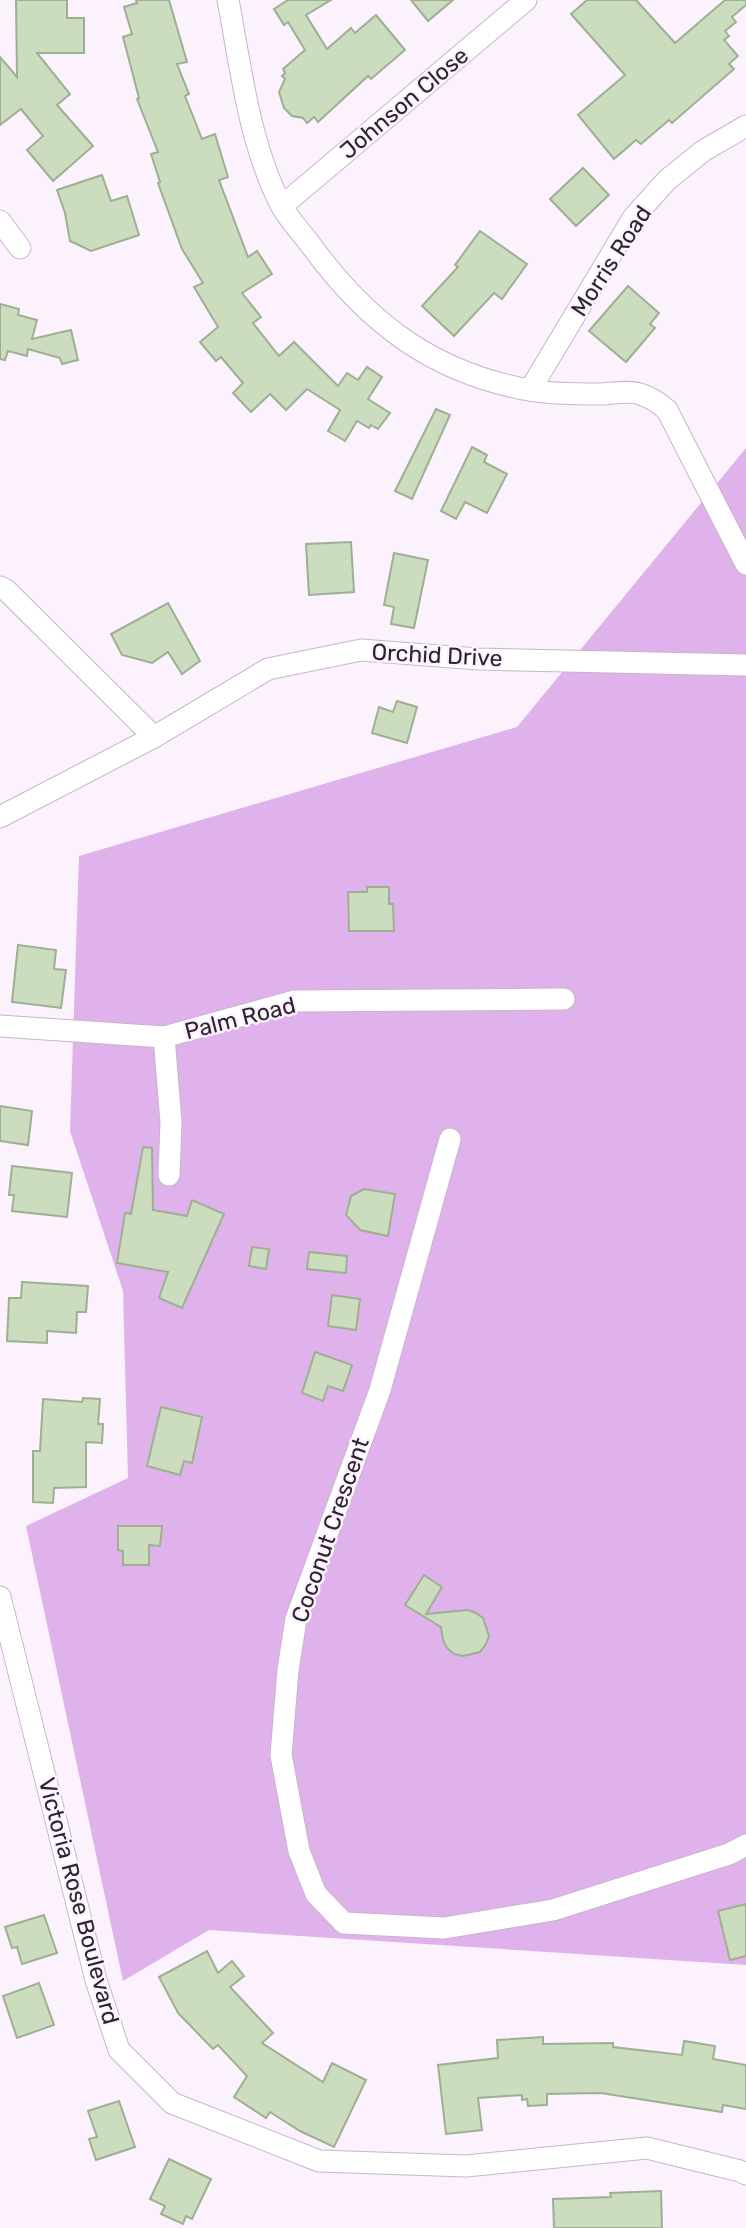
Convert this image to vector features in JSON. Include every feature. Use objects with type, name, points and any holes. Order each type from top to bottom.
[{"type":"street","points":[[228,0],[247,100],[263,158],[282,206],[338,282],[388,328],[432,359],[476,377],[530,390],[592,394],[637,393],[654,400],[667,410],[746,564]]},
{"type":"street","name":"Johnson Close","points":[[282,206],[526,0]]},
{"type":"street","name":"Morris Road","points":[[530,390],[633,218],[667,180],[703,151],[746,126]]},
{"type":"street","points":[[0,221],[20,247]]},
{"type":"street","points":[[0,587],[153,737]]},
{"type":"street","name":"Orchid Drive","points":[[0,817],[153,737],[268,669],[361,650],[478,659],[746,665]]},
{"type":"street","name":"Palm Road","points":[[0,1026],[164,1037],[294,1001],[564,999]]},
{"type":"street","points":[[164,1037],[171,1122],[170,1175]]},
{"type":"street","name":"Coconut Crescent","points":[[450,1139],[380,1390],[296,1619],[288,1670],[281,1755],[299,1851],[316,1894],[344,1923],[443,1928],[553,1910],[729,1854],[746,1845]]},
{"type":"street","name":"Victoria Rose Boulevard","points":[[0,1597],[96,1980],[119,2050],[172,2103],[319,2161],[466,2166],[647,2148],[746,2174]]},
{"type":"shaded area","points":[[746,448],[746,1965],[209,1930],[123,1981],[26,1526],[128,1478],[123,1291],[70,1131],[79,856],[517,727]]},
{"type":"building","points":[[16,0],[67,0],[67,18],[84,18],[84,53],[37,53],[70,94],[57,105],[93,146],[53,181],[27,150],[43,136],[21,109],[0,125],[0,57],[17,77]]},
{"type":"building","points":[[136,0],[169,0],[187,62],[177,64],[189,94],[185,96],[202,139],[215,134],[228,177],[219,180],[248,257],[257,251],[272,274],[242,293],[261,317],[253,323],[279,356],[294,342],[338,386],[347,373],[358,380],[367,367],[382,377],[368,399],[390,413],[378,429],[371,425],[369,428],[357,421],[345,441],[328,431],[340,410],[307,389],[286,410],[270,394],[251,412],[233,393],[243,383],[221,357],[216,361],[200,342],[218,327],[194,287],[203,283],[182,249],[158,183],[160,182],[151,154],[158,152],[137,99],[139,98],[123,37],[132,34],[124,7],[137,3]]},
{"type":"building","points":[[288,0],[331,0],[306,15],[327,49],[351,28],[355,33],[376,15],[405,50],[371,79],[368,76],[318,122],[314,117],[307,123],[303,118],[292,116],[284,108],[279,92],[285,79],[282,76],[285,73],[283,69],[305,50],[288,22],[284,25],[274,9]]},
{"type":"building","points":[[411,0],[453,0],[428,21]]},
{"type":"building","points":[[587,0],[636,0],[675,43],[725,0],[746,0],[746,5],[732,17],[736,22],[725,31],[729,36],[724,40],[738,56],[729,64],[734,69],[672,123],[669,120],[641,144],[636,140],[614,159],[578,115],[625,75],[571,14]]},
{"type":"building","points":[[583,168],[609,195],[576,226],[550,199]]},
{"type":"building","points":[[102,175],[111,201],[127,196],[139,235],[91,251],[70,241],[57,190]]},
{"type":"building","points":[[480,231],[527,264],[502,299],[494,293],[454,336],[422,306],[458,267],[455,265]]},
{"type":"building","points":[[628,286],[659,313],[650,324],[655,328],[626,362],[589,331]]},
{"type":"building","points":[[0,304],[19,309],[18,315],[37,320],[32,339],[71,330],[78,360],[62,364],[60,358],[28,349],[27,356],[8,351],[5,360],[0,359]]},
{"type":"building","points":[[436,409],[450,415],[412,499],[395,491]]},
{"type":"building","points":[[472,447],[487,455],[484,462],[507,474],[487,513],[465,502],[456,519],[441,511]]},
{"type":"building","points":[[351,542],[354,592],[309,595],[306,544]]},
{"type":"building","points":[[394,553],[428,560],[414,628],[391,624],[394,607],[384,605]]},
{"type":"building","points":[[168,603],[200,661],[182,674],[168,652],[152,663],[122,655],[111,634]]},
{"type":"building","points":[[397,701],[417,707],[407,743],[372,733],[379,707],[393,712]]},
{"type":"building","points":[[367,887],[389,887],[394,931],[349,931],[348,892],[367,892]]},
{"type":"building","points":[[18,945],[56,950],[54,969],[66,970],[61,1008],[12,1002]]},
{"type":"building","points":[[0,1106],[32,1111],[28,1145],[0,1141]]},
{"type":"building","points":[[143,1147],[152,1148],[153,1210],[187,1216],[192,1200],[224,1214],[182,1308],[159,1298],[168,1272],[117,1263],[125,1213],[131,1214]]},
{"type":"building","points":[[12,1166],[72,1173],[67,1217],[12,1211],[14,1195],[9,1195]]},
{"type":"building","points":[[364,1189],[395,1194],[388,1236],[360,1230],[346,1215],[351,1196]]},
{"type":"building","points":[[252,1247],[269,1249],[266,1269],[249,1266]]},
{"type":"building","points":[[309,1252],[347,1256],[346,1273],[307,1269]]},
{"type":"building","points":[[22,1282],[88,1286],[86,1312],[77,1312],[76,1333],[47,1331],[47,1343],[7,1341],[9,1298],[21,1298]]},
{"type":"building","points":[[332,1295],[360,1299],[356,1330],[328,1326]]},
{"type":"building","points":[[315,1352],[352,1365],[343,1391],[328,1386],[323,1401],[302,1393]]},
{"type":"building","points":[[83,1398],[100,1399],[98,1424],[103,1424],[102,1443],[86,1442],[86,1487],[54,1488],[53,1503],[33,1502],[33,1451],[40,1451],[43,1399],[82,1402]]},
{"type":"building","points":[[161,1407],[202,1417],[192,1463],[184,1461],[180,1475],[147,1466]]},
{"type":"building","points":[[118,1526],[162,1526],[160,1546],[149,1545],[149,1565],[123,1565],[123,1551],[118,1550]]},
{"type":"building","points":[[424,1575],[442,1587],[426,1614],[468,1610],[483,1618],[489,1636],[480,1652],[463,1656],[454,1654],[443,1640],[441,1627],[405,1605]]},
{"type":"building","points":[[746,1904],[746,1956],[730,1960],[718,1911]]},
{"type":"building","points":[[44,1915],[57,1953],[22,1964],[17,1947],[12,1948],[5,1927]]},
{"type":"building","points":[[207,1951],[218,1973],[232,1961],[244,1976],[230,1987],[273,2033],[262,2043],[323,2082],[332,2063],[366,2080],[334,2147],[300,2131],[270,2112],[266,2118],[234,2097],[247,2076],[218,2045],[213,2049],[178,2013],[159,1977]]},
{"type":"building","points":[[39,1983],[54,2025],[17,2038],[3,1996]]},
{"type":"building","points":[[543,2037],[543,2044],[613,2043],[613,2047],[682,2055],[684,2041],[715,2046],[713,2059],[746,2065],[746,2109],[723,2105],[722,2112],[601,2093],[547,2094],[547,2105],[528,2106],[527,2099],[522,2100],[522,2095],[478,2098],[482,2130],[446,2134],[438,2065],[498,2058],[497,2040]]},
{"type":"building","points":[[119,2101],[135,2147],[96,2160],[89,2139],[97,2137],[88,2111]]},
{"type":"building","points":[[169,2159],[211,2179],[192,2219],[186,2216],[183,2224],[161,2214],[165,2206],[150,2199]]},
{"type":"building","points":[[661,2191],[662,2228],[554,2228],[553,2199],[611,2197],[610,2193]]}]
